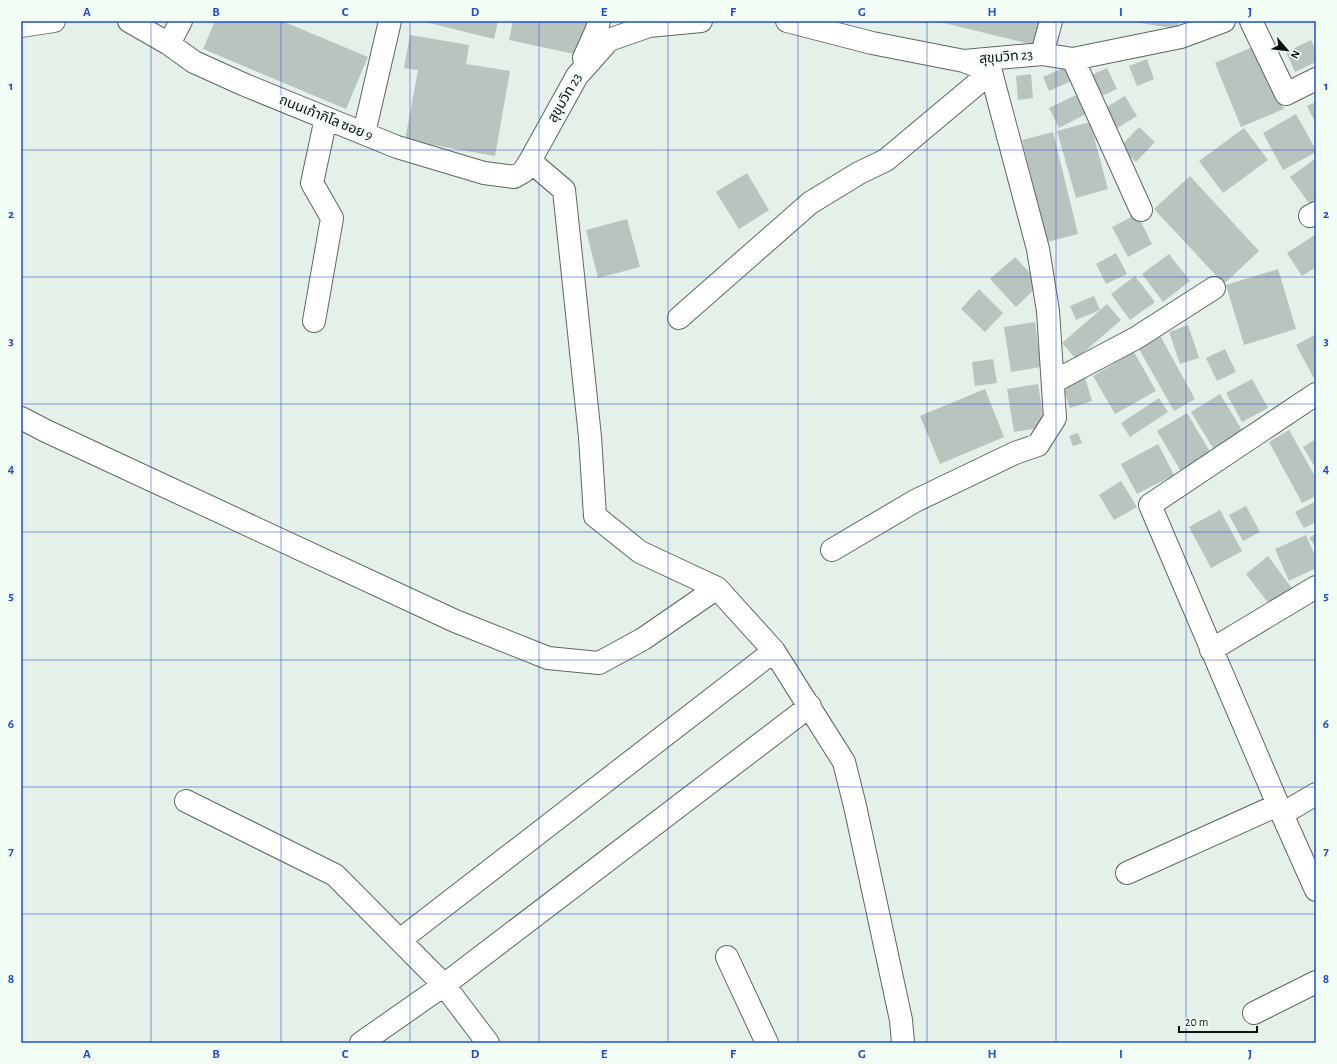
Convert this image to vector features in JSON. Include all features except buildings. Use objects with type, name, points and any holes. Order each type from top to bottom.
[{"type":"street","points":[[21,26],[54,21]]},
{"type":"street","name":"ถนนเก้ากิโล ซอย 9","points":[[129,21],[169,44],[194,62],[245,85],[396,147],[484,173],[514,177],[523,172],[530,161]]},
{"type":"street","points":[[169,44],[180,21]]},
{"type":"street","points":[[364,133],[390,21]]},
{"type":"street","name":"สุขุมวิท 23","points":[[530,161],[577,76],[607,27],[649,26],[701,21]]},
{"type":"street","name":"สุขุมวิท 23","points":[[787,21],[834,26],[872,43],[964,61],[1042,54],[1072,59],[1180,37],[1224,21]]},
{"type":"street","points":[[1042,54],[1050,21]]},
{"type":"street","points":[[1252,21],[1286,94],[1316,79]]},
{"type":"street","points":[[1072,59],[1141,210]]},
{"type":"street","points":[[964,61],[991,72]]},
{"type":"street","points":[[679,318],[810,203],[859,173],[886,160],[991,72]]},
{"type":"street","points":[[832,550],[915,501],[1015,453],[1038,445],[1055,418],[1048,311],[1038,249],[991,72]]},
{"type":"street","points":[[314,321],[332,218],[312,183],[326,118]]},
{"type":"street","points":[[530,161],[564,190],[590,438],[595,516],[640,552],[717,588],[774,651],[844,762],[855,806],[901,1020],[903,1043]]},
{"type":"street","points":[[1053,382],[1136,338],[1214,288]]},
{"type":"street","points":[[1316,394],[1150,506],[1280,810],[1316,890]]},
{"type":"street","points":[[21,418],[455,621],[548,658],[598,663],[643,639],[717,588]]},
{"type":"street","points":[[1211,650],[1316,587]]},
{"type":"street","points":[[400,940],[774,651]]},
{"type":"street","points":[[361,1043],[444,985],[810,706]]},
{"type":"street","points":[[1127,873],[1316,794]]},
{"type":"street","points":[[186,801],[335,876],[444,985],[488,1043]]},
{"type":"street","points":[[727,957],[767,1043]]},
{"type":"street","points":[[1254,1013],[1316,982]]}]
